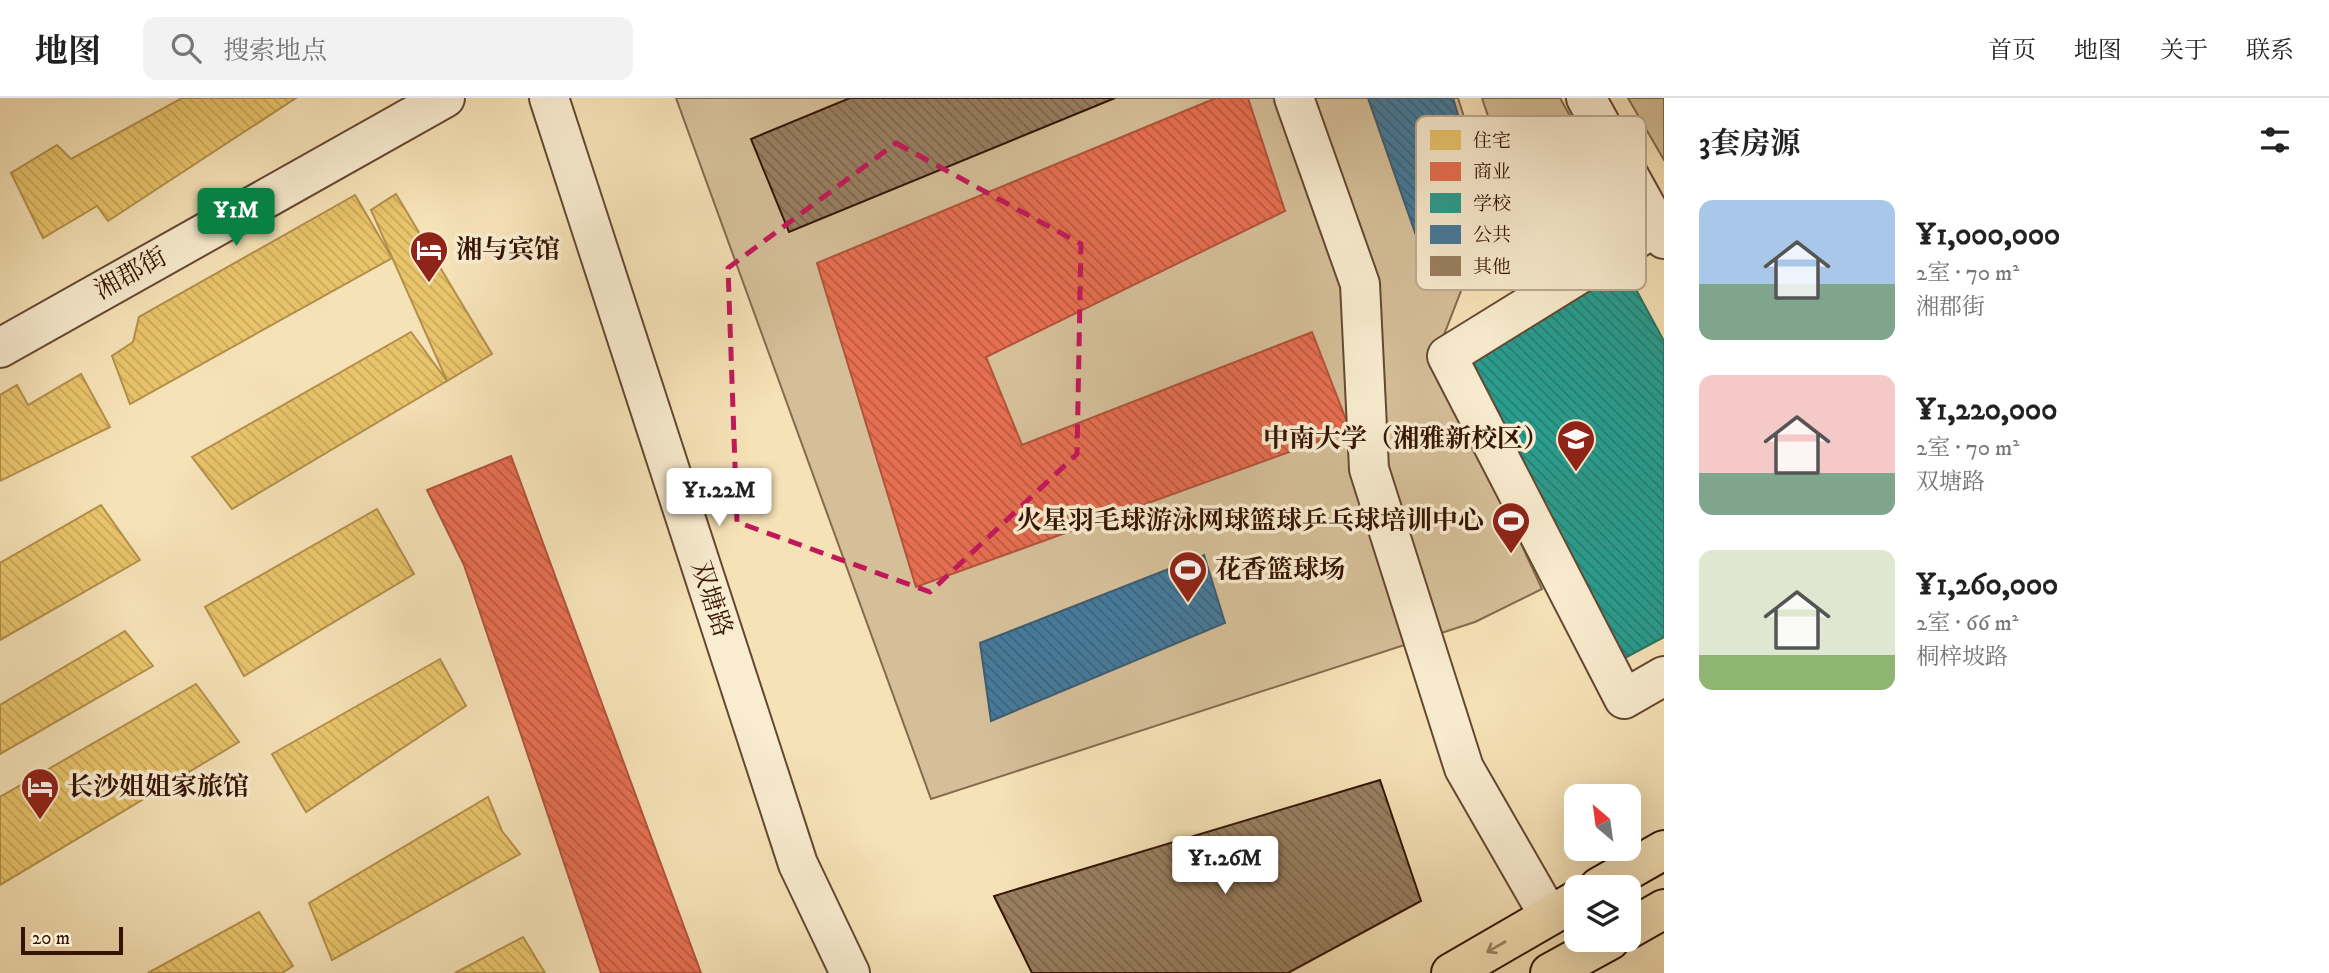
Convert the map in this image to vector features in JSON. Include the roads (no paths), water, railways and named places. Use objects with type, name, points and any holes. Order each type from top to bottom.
[{"type":"main road","points":[[1620,875],[1664,850]]},
{"type":"main road","points":[[1451,973],[1563,908]]},
{"type":"main road","points":[[1641,922],[1664,909]]},
{"type":"main road","points":[[1550,973],[1588,952]]},
{"type":"street","name":"湘郡街","points":[[0,348],[445,98]]},
{"type":"street","name":"双塘路","points":[[549,98],[798,864],[850,973]]},
{"type":"street","points":[[1294,98],[1360,284],[1369,469],[1464,768],[1563,908]]},
{"type":"street","points":[[1586,98],[1596,116]]},
{"type":"street","points":[[1646,207],[1660,232]]},
{"type":"street","points":[[1560,290],[1447,356],[1624,699],[1664,676]]},
{"type":"place","name":"湘与宾馆","points":[[429,284]]},
{"type":"place","name":"中南大学（湘雅新校区）","points":[[1576,473]]},
{"type":"place","name":"火星羽毛球游泳网球篮球乒乓球培训中心","points":[[1511,555]]},
{"type":"place","name":"花香篮球场","points":[[1188,604]]},
{"type":"place","name":"长沙姐姐家旅馆","points":[[40,821]]}]
